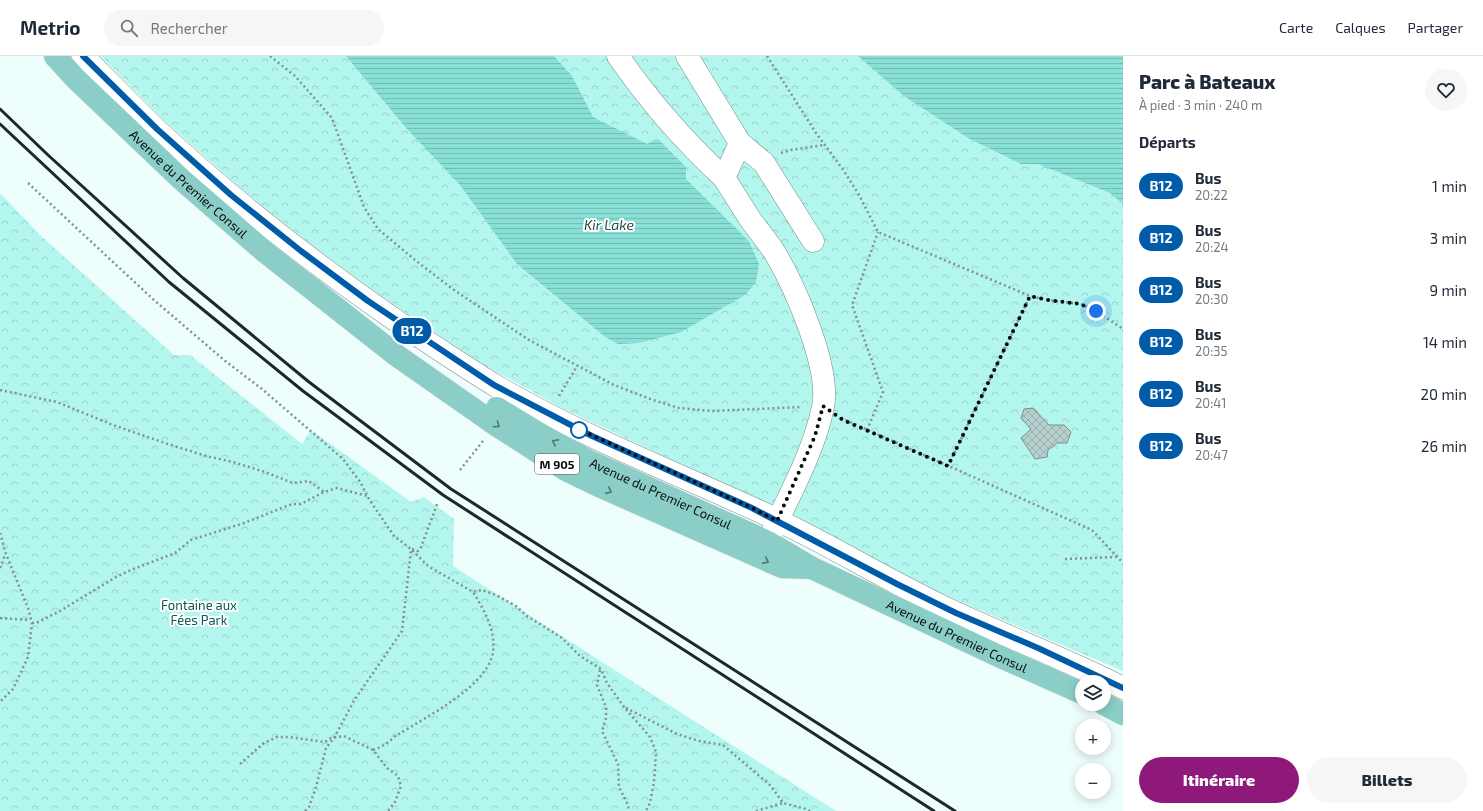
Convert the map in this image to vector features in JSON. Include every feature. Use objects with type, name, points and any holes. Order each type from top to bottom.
[{"type":"main road","name":"Avenue du Premier Consul","points":[[54,56],[76,79],[181,179],[264,251],[396,356],[525,445],[566,470],[782,567],[812,568]]},
{"type":"main road","name":"Avenue du Premier Consul","points":[[330,303],[404,345],[505,414],[587,460],[768,542],[812,568],[1003,658],[1075,690]]},
{"type":"main road","name":"Avenue du Premier Consul","points":[[630,500],[643,499],[659,504],[742,541],[753,543],[768,542]]},
{"type":"main road","points":[[1111,708],[1123,714]]},
{"type":"lane","name":"Avenue du Premier Consul","points":[[83,56],[157,129],[231,195],[330,273],[425,340],[503,390],[592,436],[752,508],[897,584],[956,613],[1038,648],[1123,688]]},
{"type":"lane","points":[[618,56],[640,87],[674,128],[724,178],[774,253],[806,319],[818,357],[824,382],[823,406],[815,436],[768,542]]},
{"type":"lane","points":[[687,56],[740,143],[764,164],[813,241]]},
{"type":"lane","points":[[724,178],[740,143]]},
{"type":"path","points":[[270,56],[295,76],[332,118],[364,207],[378,229],[454,290],[529,340],[614,385],[652,400],[679,408],[712,411],[823,406],[843,420],[1092,530],[1123,563]]},
{"type":"path","points":[[767,56],[824,144],[859,194],[878,232],[1030,296],[1080,304],[1096,311],[1123,329]]},
{"type":"path","points":[[764,164],[773,156],[786,151],[824,144]]},
{"type":"path","points":[[28,183],[155,301],[224,360],[262,389],[343,460],[361,483],[367,496],[394,536],[411,549],[428,566],[473,592],[484,611],[491,629],[493,652],[489,664],[480,676],[463,693],[437,711],[397,735],[387,744],[373,750]]},
{"type":"path","points":[[867,430],[883,392],[852,305],[878,232]]},
{"type":"path","points":[[948,466],[1030,296]]},
{"type":"path","points":[[558,398],[577,366]]},
{"type":"path","points":[[0,390],[57,402],[113,425],[206,456],[233,462],[265,472],[293,483],[309,481],[324,492]]},
{"type":"path","points":[[460,470],[484,440]]},
{"type":"path","points":[[0,618],[36,623],[60,611],[126,572],[175,553],[191,540],[244,523],[292,504],[301,504],[324,492],[337,488],[367,496]]},
{"type":"path","points":[[411,549],[418,551],[421,547],[438,502]]},
{"type":"path","points":[[0,533],[6,554],[28,608],[31,622],[28,657],[13,688],[0,702]]},
{"type":"path","points":[[305,811],[309,808],[316,787],[326,748],[334,738],[355,699],[402,631],[411,549]]},
{"type":"path","points":[[0,568],[6,554]]},
{"type":"path","points":[[1065,559],[1117,557]]},
{"type":"path","points":[[473,592],[482,590],[516,606],[528,616],[562,638],[580,656],[601,669],[607,683],[624,707],[650,737],[656,752],[654,782],[650,803],[646,811]]},
{"type":"path","points":[[601,669],[597,685],[606,707],[606,718],[602,731],[618,764],[619,787],[628,805],[629,811]]},
{"type":"path","points":[[624,707],[677,734],[699,741],[723,745],[771,786],[783,803]]},
{"type":"path","points":[[240,764],[264,743],[277,737],[289,736],[325,742],[344,736],[373,750],[387,768],[398,776],[401,786],[395,802],[388,811]]},
{"type":"path","points":[[756,811],[783,803],[810,811]]},
{"type":"green space","points":[[101,56],[1123,56],[1123,671],[902,577],[689,468],[560,407],[479,362],[371,289],[313,246],[239,187],[166,122]]},
{"type":"green space","name":"Fontaine aux Fées Park","points":[[0,193],[40,235],[174,355],[190,355],[302,444],[311,430],[411,502],[424,497],[454,519],[453,566],[836,811],[0,811]]},
{"type":"water","name":"Kir Lake","points":[[346,56],[554,56],[572,76],[593,117],[647,144],[658,139],[686,167],[686,179],[749,241],[759,264],[756,282],[745,295],[681,332],[639,343],[618,344],[604,336],[517,264],[460,185],[407,129]]},
{"type":"water","points":[[858,56],[1123,56],[1123,204],[1110,193],[1038,164],[1021,164],[968,138],[904,96]]},
{"type":"building","points":[[1033,408],[1049,425],[1064,425],[1071,432],[1067,443],[1057,443],[1048,450],[1047,457],[1035,459],[1021,438],[1031,429],[1021,418],[1024,409]]},
{"type":"railway","points":[[0,109],[48,155],[183,278],[309,382],[451,489],[955,811]]},
{"type":"railway","points":[[0,124],[169,282],[303,391],[443,495],[934,811]]},
{"type":"bus line","name":"B12","points":[[83,56],[157,129],[231,195],[301,251],[368,301],[494,385],[592,436],[752,508],[897,584],[956,613],[1038,648],[1123,688]]},
{"type":"route","points":[[579,430],[578,429],[752,508],[777,521],[815,436],[823,406],[843,420],[948,466],[1030,296],[1080,304],[1096,311]]}]
